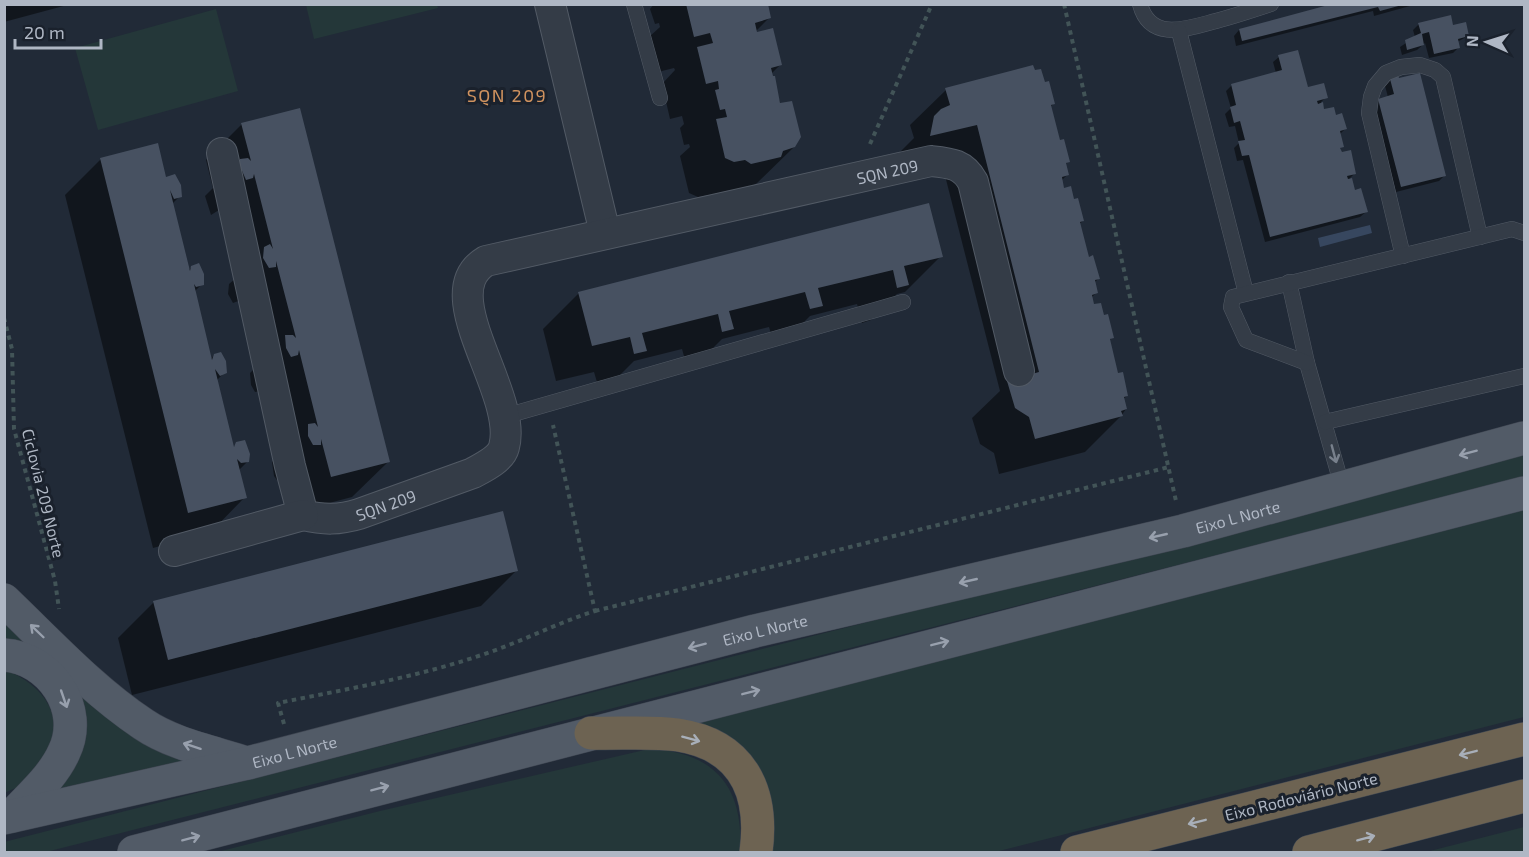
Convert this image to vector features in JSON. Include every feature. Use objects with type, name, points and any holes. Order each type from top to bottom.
[{"type":"highway","points":[[591,733],[678,735],[712,744],[735,759],[755,798],[760,827],[756,852]]},
{"type":"highway","name":"Eixo Rodoviário Norte","points":[[1077,852],[1524,739]]},
{"type":"highway","points":[[1309,852],[1524,796]]},
{"type":"main road","name":"Eixo L Norte","points":[[8,817],[248,763],[755,631],[1183,531],[1524,438]]},
{"type":"main road","points":[[134,852],[1524,493]]},
{"type":"main road","points":[[4,600],[77,670],[143,724],[182,742],[248,763]]},
{"type":"main road","points":[[4,655],[33,663],[59,684],[68,712],[69,731],[65,751],[51,774],[8,817]]},
{"type":"street","points":[[550,4],[605,232]]},
{"type":"street","points":[[174,551],[303,515],[290,466],[222,153]]},
{"type":"street","name":"SQN 209","points":[[303,515],[322,520],[341,520],[473,473],[491,464],[504,448],[506,416],[499,390],[469,316],[466,297],[470,279],[477,267],[486,261],[605,232],[931,161],[954,163],[966,170],[980,201],[1019,371]]},
{"type":"lane","points":[[634,4],[660,98]]},
{"type":"lane","points":[[1140,4],[1143,15],[1149,22],[1179,32],[1271,4]]},
{"type":"lane","points":[[1179,32],[1246,293]]},
{"type":"lane","points":[[1403,256],[1369,113],[1375,86],[1386,72],[1401,67],[1420,65],[1435,70],[1443,77],[1480,237]]},
{"type":"lane","points":[[1307,363],[1246,340],[1231,307],[1233,297],[1512,229],[1524,233]]},
{"type":"lane","points":[[1288,282],[1307,363],[1342,486]]},
{"type":"lane","points":[[506,416],[903,302]]},
{"type":"lane","points":[[1325,422],[1524,376]]},
{"type":"path","points":[[855,178],[932,4]]},
{"type":"path","points":[[1064,4],[1183,531]]},
{"type":"path","name":"Ciclovia 209 Norte","points":[[4,318],[12,349],[14,429],[54,581],[60,614]]},
{"type":"path","points":[[549,404],[595,611]]},
{"type":"path","points":[[291,752],[278,703],[433,669],[501,648],[554,625],[595,611],[1168,467]]},
{"type":"shaded area","points":[[306,5],[437,5],[438,8],[314,39]]},
{"type":"shaded area","points":[[216,9],[238,91],[98,130],[75,48]]},
{"type":"shaded area","points":[[1524,455],[1524,477],[46,852],[5,852],[4,842]]},
{"type":"shaded area","points":[[1524,508],[1524,717],[995,852],[770,852],[773,835],[687,723]]},
{"type":"shaded area","points":[[4,614],[186,760],[47,797],[78,734],[5,646]]},
{"type":"shaded area","points":[[4,669],[37,690],[53,716],[54,731],[51,747],[42,763],[27,781],[5,793]]},
{"type":"shaded area","points":[[649,749],[692,757],[721,777],[737,809],[740,852],[217,852],[380,811]]},
{"type":"shaded area","points":[[1524,827],[1524,852],[1426,852]]},
{"type":"water","points":[[1370,225],[1372,233],[1320,247],[1318,238]]},
{"type":"building","points":[[686,4],[768,4],[771,18],[755,23],[757,32],[773,28],[782,65],[771,68],[773,76],[775,76],[780,103],[792,101],[801,137],[795,147],[783,151],[781,157],[751,164],[745,160],[734,162],[725,158],[716,119],[727,117],[725,109],[720,110],[715,90],[719,89],[718,81],[706,84],[697,47],[713,43],[710,33],[694,37]]},
{"type":"building","points":[[1332,4],[1402,5],[1380,11],[1378,7],[1242,41],[1239,29]]},
{"type":"building","points":[[1451,15],[1453,25],[1466,22],[1469,36],[1458,39],[1460,48],[1434,54],[1429,32],[1422,34],[1424,45],[1407,50],[1405,40],[1421,33],[1418,23]]},
{"type":"building","points":[[1298,50],[1308,87],[1324,83],[1328,98],[1317,101],[1318,104],[1323,102],[1324,109],[1334,107],[1336,115],[1342,113],[1347,129],[1340,131],[1344,147],[1340,148],[1342,152],[1351,150],[1356,174],[1347,176],[1348,179],[1352,178],[1355,190],[1361,188],[1368,212],[1270,237],[1249,155],[1242,156],[1238,141],[1245,140],[1240,121],[1234,123],[1230,107],[1236,105],[1231,84],[1282,70],[1278,55]]},
{"type":"building","points":[[1033,65],[1035,70],[1041,69],[1045,82],[1049,81],[1055,104],[1051,105],[1060,140],[1064,139],[1070,162],[1066,163],[1069,175],[1062,177],[1064,188],[1071,186],[1074,199],[1078,198],[1084,221],[1080,222],[1089,257],[1093,255],[1100,279],[1095,280],[1098,293],[1092,295],[1094,304],[1101,303],[1104,315],[1108,314],[1114,338],[1110,339],[1118,373],[1123,372],[1128,396],[1124,397],[1127,409],[1121,411],[1123,416],[1035,439],[1029,417],[1015,408],[1007,381],[1039,372],[977,125],[930,136],[934,116],[941,109],[950,105],[945,88]]},
{"type":"building","points":[[1420,73],[1446,176],[1401,187],[1378,99],[1394,94],[1390,79],[1398,75],[1399,78]]},
{"type":"building","points":[[300,108],[390,462],[331,477],[321,439],[321,445],[313,445],[308,436],[308,424],[315,423],[318,427],[299,350],[298,355],[291,357],[286,348],[285,335],[293,335],[296,338],[276,261],[276,267],[269,268],[263,258],[264,247],[270,244],[273,249],[254,174],[253,178],[246,180],[240,166],[240,159],[248,158],[251,161],[241,123]]},
{"type":"building","points":[[158,143],[166,177],[175,174],[181,185],[182,197],[174,199],[170,190],[190,271],[191,266],[199,263],[204,274],[204,285],[196,287],[194,284],[212,360],[214,354],[221,352],[226,361],[227,373],[220,376],[215,369],[234,447],[236,442],[245,440],[250,454],[249,462],[241,463],[237,459],[247,498],[188,513],[100,158]]},
{"type":"building","points":[[929,203],[943,257],[904,266],[909,285],[897,288],[893,270],[818,288],[823,306],[810,309],[805,292],[729,311],[734,329],[722,332],[718,314],[642,333],[647,351],[634,354],[630,337],[592,346],[578,292]]},
{"type":"building","points":[[503,511],[518,571],[168,660],[153,601]]},
{"type":"district","name":"SQN 209","points":[[507,95]]}]
